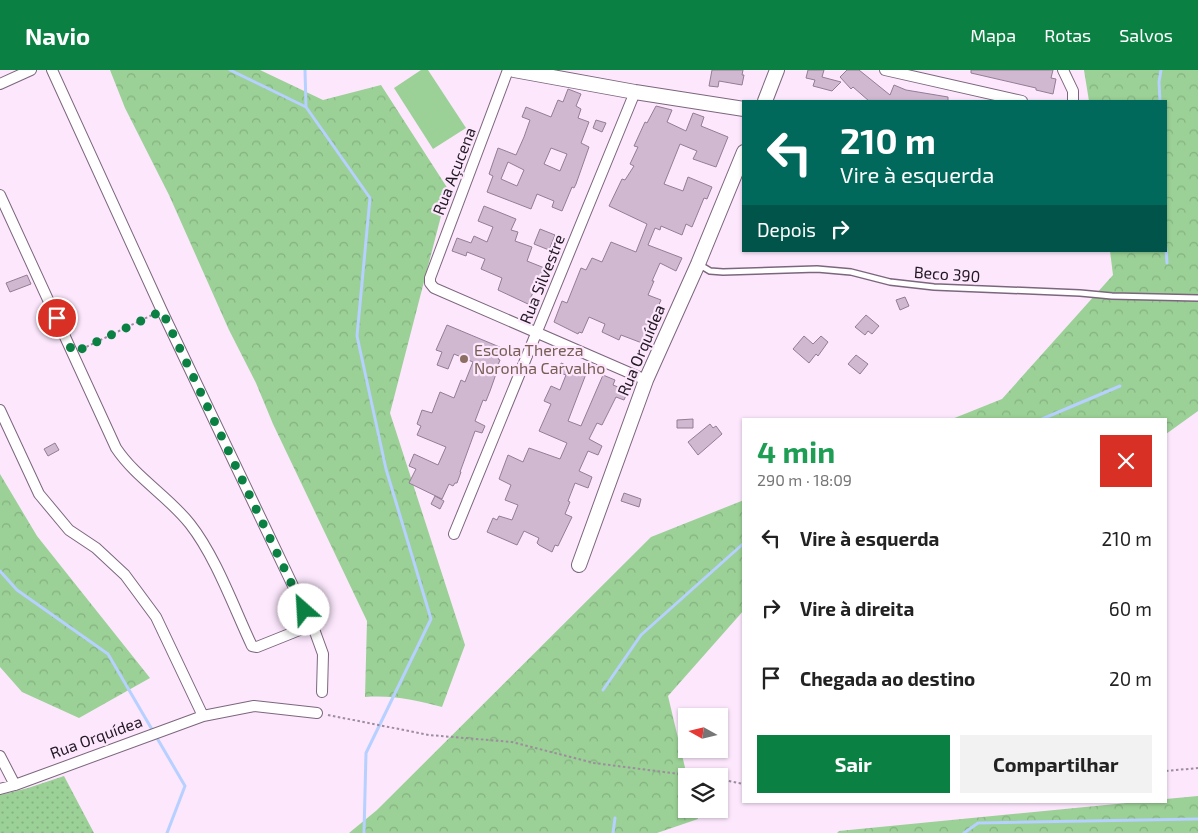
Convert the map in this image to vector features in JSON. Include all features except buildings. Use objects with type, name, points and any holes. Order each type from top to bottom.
[{"type":"street","points":[[0,84],[31,70]]},
{"type":"street","points":[[52,70],[162,311],[312,625],[323,654],[322,692]]},
{"type":"street","name":"Rua Açucena","points":[[508,70],[430,278],[430,283],[434,288],[536,333]]},
{"type":"street","points":[[514,70],[742,109]]},
{"type":"street","points":[[764,100],[777,70]]},
{"type":"street","points":[[885,70],[1018,100]]},
{"type":"street","points":[[1063,70],[1073,91],[1073,100]]},
{"type":"street","name":"Rua Silvestre","points":[[454,534],[635,92]]},
{"type":"street","name":"Rua Orquídea","points":[[579,565],[646,380],[741,166]]},
{"type":"street","points":[[0,195],[116,448],[134,469],[190,525],[210,555],[252,646],[257,647],[312,625]]},
{"type":"street","points":[[536,333],[646,380]]},
{"type":"street","points":[[0,410],[39,494],[69,530],[96,548],[125,575],[156,617],[203,716]]},
{"type":"street","name":"Rua Orquídea","points":[[0,788],[15,785],[203,716],[254,706],[317,713]]},
{"type":"street","points":[[0,756],[15,785]]},
{"type":"lane","name":"Beco 390","points":[[698,264],[710,271],[723,272],[826,270],[850,272],[890,282],[934,287],[1080,292],[1112,296],[1198,298]]},
{"type":"path","points":[[73,353],[162,311]]},
{"type":"path","points":[[317,713],[429,735],[512,742],[594,763],[678,774]]},
{"type":"path","points":[[1167,771],[1198,768]]},
{"type":"path","points":[[728,781],[742,784]]},
{"type":"green space","points":[[110,70],[260,70],[323,100],[381,85],[448,189],[390,413],[465,645],[442,707],[404,699],[365,697],[367,621],[273,424],[256,383],[229,330],[169,195],[125,108]]},
{"type":"green space","points":[[421,70],[428,70],[466,128],[433,149],[394,88]]},
{"type":"green space","points":[[1084,70],[1198,70],[1198,411],[1167,433],[1167,418],[954,418],[1002,399],[1113,275],[1110,252],[1167,252],[1167,100],[1089,100]]},
{"type":"green space","points":[[0,474],[37,536],[150,678],[79,718],[22,692],[0,667]]},
{"type":"green space","points":[[742,501],[742,612],[668,696],[678,738],[678,758],[683,758],[685,768],[678,768],[678,818],[698,819],[657,833],[349,833],[377,810],[651,537]]},
{"type":"green space","points":[[64,776],[94,833],[0,833],[0,795]]},
{"type":"green space","points":[[1198,796],[1198,833],[837,833],[839,831],[1126,803],[1167,803],[1167,799]]},
{"type":"waterway","points":[[230,70],[306,107]]},
{"type":"waterway","points":[[305,70],[306,107],[370,198],[357,336],[386,469],[431,619],[366,753],[364,833]]},
{"type":"waterway","points":[[1160,100],[1159,82],[1161,70]]},
{"type":"waterway","points":[[1166,252],[1167,263]]},
{"type":"waterway","points":[[1044,418],[1120,386]]},
{"type":"waterway","points":[[603,690],[641,635],[742,545]]},
{"type":"waterway","points":[[0,571],[17,590],[108,654],[185,786],[167,833]]},
{"type":"waterway","points":[[613,833],[615,818]]},
{"type":"waterway","points":[[964,833],[978,823],[1198,819]]},
{"type":"place","name":"Escola Thereza Noronha Carvalho","points":[[464,359]]},
{"type":"route","points":[[57,318],[73,353],[162,311],[304,610]]}]
